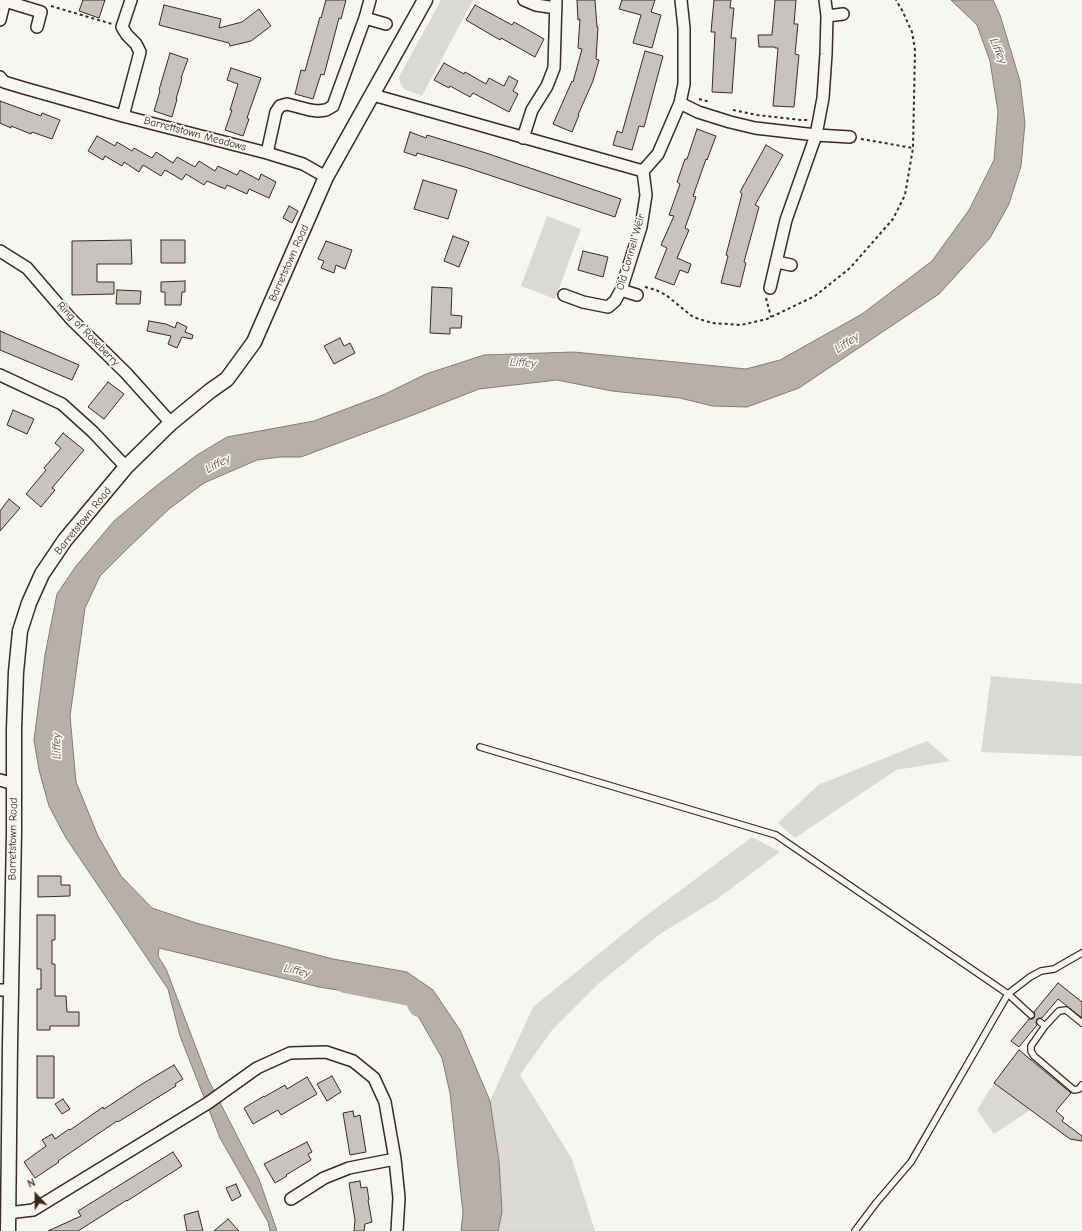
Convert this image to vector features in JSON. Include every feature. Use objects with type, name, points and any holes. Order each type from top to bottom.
[{"type":"street","points":[[123,116],[140,52],[136,44],[127,35],[122,27],[131,0]]},
{"type":"street","points":[[267,153],[276,112],[280,106],[287,104],[318,111],[326,110],[333,106],[365,18],[370,0]]},
{"type":"street","name":"Barretstown Road","points":[[8,1231],[5,990],[14,784],[16,672],[20,631],[29,603],[42,574],[65,540],[126,467],[171,424],[210,391],[227,379],[254,342],[326,177],[425,0]]},
{"type":"street","points":[[523,138],[532,110],[547,86],[554,68],[556,4],[536,5],[524,0]]},
{"type":"street","points":[[373,95],[643,171],[658,154],[680,103],[684,84],[684,28],[680,0]]},
{"type":"street","points":[[770,288],[786,220],[816,135],[823,98],[826,54],[827,16],[825,0]]},
{"type":"street","points":[[0,20],[5,1],[41,12],[37,27]]},
{"type":"street","points":[[827,16],[843,14]]},
{"type":"street","points":[[365,18],[386,24]]},
{"type":"street","name":"Barrettstown Meadows","points":[[0,77],[4,82],[24,88],[303,164],[326,177]]},
{"type":"street","points":[[680,103],[698,112],[755,128],[816,135],[850,137]]},
{"type":"street","name":"Old Connell Weir","points":[[564,295],[583,302],[608,307],[615,302],[621,290],[640,227],[646,195],[643,171]]},
{"type":"street","name":"Ring of Roseberry","points":[[0,251],[27,268],[71,319],[126,373],[171,424]]},
{"type":"street","points":[[777,262],[791,265]]},
{"type":"street","points":[[621,290],[637,295]]},
{"type":"street","points":[[0,375],[62,404],[93,432],[126,467]]},
{"type":"street","points":[[0,780],[14,784]]},
{"type":"street","points":[[8,1213],[33,1210],[208,1103],[257,1068],[290,1053],[326,1052],[353,1061],[374,1078],[385,1102],[399,1198],[397,1231]]},
{"type":"street","points":[[291,1199],[324,1178],[348,1168],[394,1159]]},
{"type":"lane","points":[[480,747],[776,835],[1008,994],[1031,1015]]},
{"type":"lane","points":[[854,1230],[911,1162],[1008,994],[1030,977],[1041,971],[1054,969],[1082,953]]},
{"type":"lane","points":[[1082,1023],[1066,1010],[1058,1012],[1045,1026],[1031,1046],[1031,1051],[1034,1056],[1074,1090],[1079,1089],[1082,1085]]},
{"type":"lane","points":[[1040,1022],[1045,1026]]},
{"type":"path","points":[[637,295],[641,286],[656,290],[666,295],[693,317],[712,323],[741,325],[767,319],[815,296],[850,268],[894,218],[905,195],[913,148],[915,50],[912,32],[896,0]]},
{"type":"path","points":[[41,12],[48,5],[122,27]]},
{"type":"path","points":[[694,97],[713,104]]},
{"type":"path","points":[[734,110],[757,115],[801,120],[809,119],[812,116]]},
{"type":"path","points":[[850,137],[913,148]]},
{"type":"shaded area","points":[[441,0],[473,0],[422,96],[404,89],[399,77]]},
{"type":"shaded area","points":[[547,216],[581,229],[555,299],[521,286]]},
{"type":"shaded area","points":[[991,676],[1082,684],[1082,756],[981,752]]},
{"type":"shaded area","points":[[927,741],[950,761],[896,770],[795,838],[778,823],[818,785]]},
{"type":"shaded area","points":[[752,837],[780,852],[717,899],[660,934],[598,984],[552,1030],[520,1075],[572,1159],[595,1231],[498,1231],[502,1212],[499,1161],[490,1101],[533,1007],[643,918]]},
{"type":"shaded area","points":[[994,1083],[1030,1110],[994,1134],[977,1110]]},
{"type":"water","points":[[951,0],[993,0],[1000,15],[1020,81],[1025,123],[1021,166],[1009,204],[990,238],[939,294],[799,388],[747,407],[712,406],[680,398],[612,391],[557,380],[479,389],[301,457],[280,457],[257,460],[204,483],[169,509],[100,576],[85,608],[70,716],[76,782],[98,836],[121,876],[152,908],[196,923],[333,959],[407,972],[433,990],[460,1030],[490,1101],[499,1161],[502,1212],[498,1231],[461,1231],[463,1213],[450,1093],[442,1058],[418,1016],[391,987],[380,986],[356,993],[319,987],[159,948],[158,956],[166,969],[208,1079],[259,1179],[277,1231],[270,1231],[268,1222],[220,1138],[180,1036],[168,989],[66,838],[49,806],[39,770],[34,740],[45,655],[57,594],[76,566],[114,521],[156,486],[197,455],[227,437],[314,421],[383,395],[426,374],[484,355],[574,352],[746,369],[780,360],[862,314],[932,261],[969,210],[994,160],[998,112],[990,61],[977,25]]},
{"type":"building","points":[[83,0],[105,0],[99,18],[79,11]]},
{"type":"building","points":[[326,0],[346,0],[341,19],[339,18],[324,75],[321,74],[313,99],[295,94],[301,70],[305,71]]},
{"type":"building","points":[[577,0],[595,0],[598,27],[596,59],[599,60],[593,81],[572,132],[553,124],[572,81],[573,82],[582,49],[578,48],[580,19],[578,20]]},
{"type":"building","points":[[622,0],[655,0],[651,12],[661,15],[652,48],[633,43],[641,15],[619,9]]},
{"type":"building","points":[[714,0],[731,0],[730,8],[734,8],[731,38],[736,38],[732,93],[712,92],[715,32],[711,32]]},
{"type":"building","points":[[775,0],[796,0],[794,24],[798,24],[795,54],[799,55],[794,107],[773,106],[778,48],[759,47],[758,35],[772,35]]},
{"type":"building","points":[[164,5],[221,19],[219,28],[242,22],[259,9],[271,26],[251,41],[230,46],[229,43],[159,25]]},
{"type":"building","points":[[475,5],[512,25],[514,22],[544,39],[535,57],[501,38],[500,40],[466,20]]},
{"type":"building","points":[[645,51],[663,56],[644,127],[639,126],[632,150],[613,145],[617,131],[622,133]]},
{"type":"building","points":[[170,53],[188,59],[181,78],[172,117],[154,111]]},
{"type":"building","points":[[444,63],[464,74],[465,72],[486,84],[489,78],[504,86],[509,76],[518,81],[513,91],[518,94],[509,112],[473,93],[470,97],[450,86],[449,88],[434,80]]},
{"type":"building","points":[[231,68],[261,78],[247,118],[249,119],[243,136],[225,130],[232,110],[230,110],[238,84],[227,80]]},
{"type":"building","points":[[0,101],[41,116],[42,113],[60,120],[52,139],[32,132],[31,134],[11,126],[11,128],[0,123]]},
{"type":"building","points":[[697,129],[716,136],[693,196],[696,197],[685,228],[689,230],[677,258],[691,264],[688,273],[680,270],[674,285],[655,278],[667,248],[661,245],[674,216],[669,215],[680,184],[677,182],[685,159],[687,159]]},
{"type":"building","points":[[410,132],[426,138],[427,135],[486,153],[621,199],[615,217],[468,168],[417,153],[416,156],[404,152]]},
{"type":"building","points":[[97,136],[115,146],[117,142],[132,151],[134,148],[152,158],[156,152],[173,163],[177,157],[195,167],[199,161],[215,171],[218,166],[237,175],[240,170],[259,180],[261,174],[276,182],[269,198],[249,189],[247,194],[227,185],[225,189],[207,181],[204,185],[186,174],[182,180],[165,170],[161,176],[143,165],[139,172],[124,162],[122,166],[105,156],[103,160],[88,151]]},
{"type":"building","points":[[766,145],[783,155],[755,205],[759,207],[744,262],[746,263],[740,287],[721,283],[728,256],[726,255],[742,194],[740,192]]},
{"type":"building","points":[[423,180],[457,190],[448,219],[414,209]]},
{"type":"building","points":[[289,206],[298,211],[292,223],[283,218]]},
{"type":"building","points":[[453,236],[469,242],[459,267],[444,261]]},
{"type":"building","points":[[131,240],[132,264],[97,264],[97,282],[114,282],[114,294],[72,295],[72,241]]},
{"type":"building","points":[[161,240],[185,240],[185,263],[161,263]]},
{"type":"building","points":[[326,241],[352,250],[345,269],[336,265],[334,273],[321,268],[324,261],[318,259]]},
{"type":"building","points":[[583,251],[608,257],[603,277],[578,270]]},
{"type":"building","points":[[185,281],[185,292],[182,292],[181,305],[165,305],[165,292],[161,292],[161,282]]},
{"type":"building","points":[[432,287],[452,288],[451,315],[462,316],[461,328],[450,328],[450,334],[430,333]]},
{"type":"building","points":[[117,290],[141,291],[140,304],[116,304]]},
{"type":"building","points":[[149,321],[166,324],[175,328],[177,322],[187,327],[185,332],[193,335],[192,339],[182,337],[177,348],[168,344],[171,336],[147,331]]},
{"type":"building","points":[[0,331],[79,365],[72,380],[0,350]]},
{"type":"building","points":[[340,338],[344,346],[350,343],[355,353],[334,364],[324,346]]},
{"type":"building","points":[[108,382],[124,394],[104,419],[88,407]]},
{"type":"building","points":[[13,410],[34,419],[27,434],[7,425]]},
{"type":"building","points":[[63,433],[84,450],[52,488],[55,490],[41,507],[26,494],[46,470],[44,468],[61,448],[55,443]]},
{"type":"building","points":[[9,499],[20,508],[0,531],[0,511]]},
{"type":"building","points":[[38,876],[61,876],[61,885],[70,885],[70,896],[38,897]]},
{"type":"building","points":[[37,915],[55,915],[55,940],[52,940],[52,964],[55,964],[55,996],[66,996],[67,1012],[79,1012],[79,1026],[50,1026],[50,1030],[37,1030],[37,989],[41,989],[41,969],[37,969]]},
{"type":"building","points":[[1058,983],[1082,1002],[1082,1018],[1058,999],[1042,1018],[1037,1019],[1037,1025],[1019,1047],[1011,1041],[1029,1019],[1034,1018],[1034,1012]]},
{"type":"building","points":[[1019,1050],[1071,1093],[1056,1111],[1064,1118],[1062,1121],[1082,1136],[1082,1141],[1070,1139],[994,1083]]},
{"type":"building","points":[[37,1056],[54,1056],[54,1098],[37,1098]]},
{"type":"building","points":[[174,1065],[183,1079],[175,1084],[176,1086],[118,1122],[117,1121],[35,1178],[24,1162],[46,1146],[42,1140],[52,1134],[55,1139],[103,1107],[104,1109]]},
{"type":"building","points":[[332,1076],[341,1092],[327,1101],[317,1084]]},
{"type":"building","points":[[307,1077],[317,1094],[281,1115],[278,1110],[253,1124],[244,1108],[285,1085],[287,1089]]},
{"type":"building","points":[[63,1099],[70,1109],[62,1114],[55,1104]]},
{"type":"building","points":[[353,1111],[354,1117],[360,1115],[366,1152],[350,1155],[343,1113]]},
{"type":"building","points":[[307,1142],[312,1152],[308,1154],[311,1160],[275,1183],[264,1164]]},
{"type":"building","points":[[173,1152],[182,1166],[127,1201],[78,1231],[48,1231],[81,1216],[78,1211]]},
{"type":"building","points":[[360,1181],[361,1188],[367,1187],[372,1222],[365,1224],[364,1231],[354,1231],[355,1220],[349,1183]]},
{"type":"building","points":[[236,1184],[241,1196],[232,1201],[226,1188]]},
{"type":"building","points":[[198,1211],[203,1231],[187,1231],[184,1215]]},
{"type":"building","points":[[228,1219],[239,1231],[214,1231]]},
{"type":"waterway","name":"Liffey","points":[[345,982],[415,996],[419,1006]]}]
